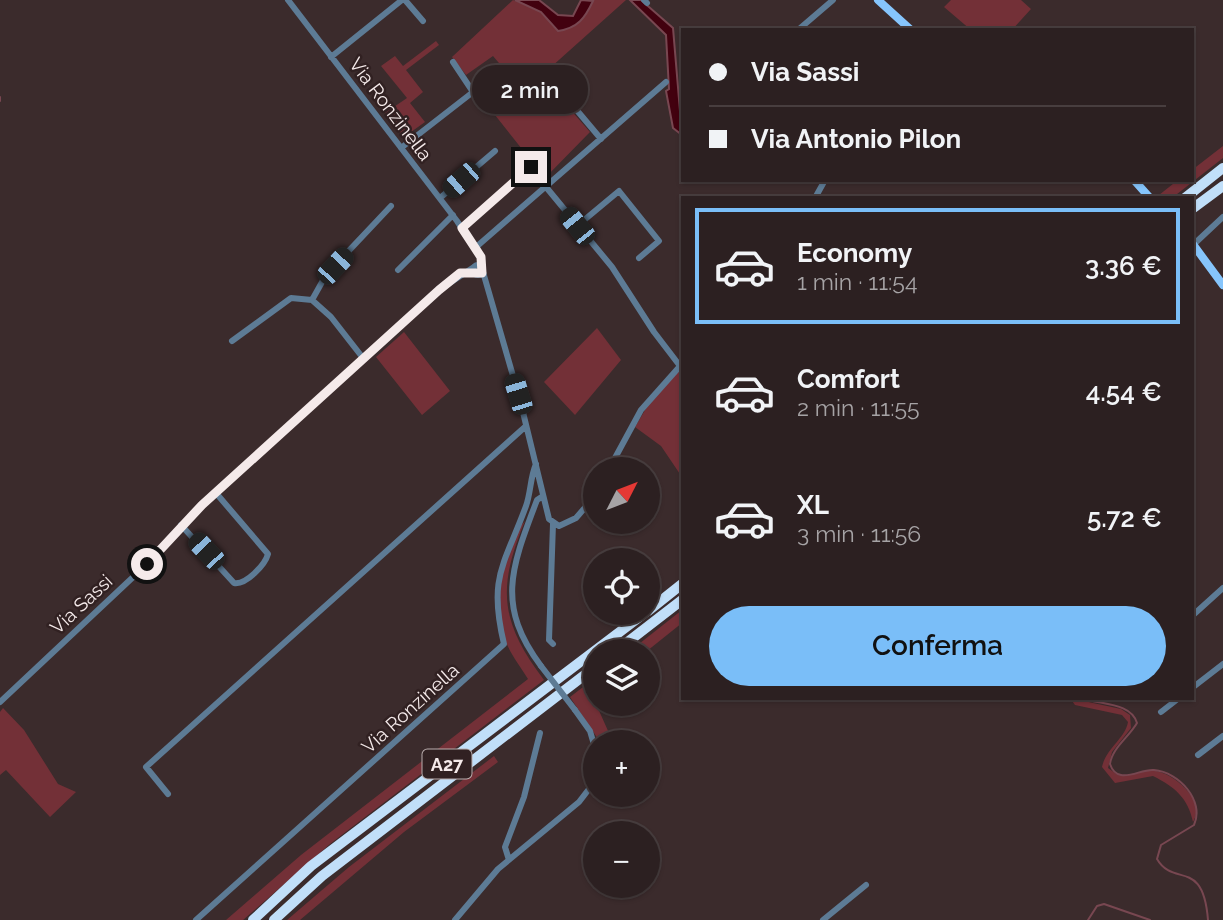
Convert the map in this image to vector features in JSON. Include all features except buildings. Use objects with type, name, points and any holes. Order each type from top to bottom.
[{"type":"highway","points":[[1188,196],[1223,168]]},
{"type":"highway","points":[[1194,208],[1223,186]]},
{"type":"highway","name":"A27","points":[[660,602],[681,585]]},
{"type":"highway","points":[[632,639],[681,601]]},
{"type":"highway","name":"A27","points":[[253,920],[312,866],[630,625]]},
{"type":"highway","name":"A27","points":[[274,920],[322,876],[583,676]]},
{"type":"main road","points":[[878,0],[909,28]]},
{"type":"main road","points":[[1136,182],[1148,196]]},
{"type":"main road","points":[[1194,245],[1223,285]]},
{"type":"street","name":"Via Ronzinella","points":[[288,0],[453,215],[475,247],[477,270]]},
{"type":"street","points":[[331,57],[403,0],[423,21]]},
{"type":"street","points":[[800,28],[833,0]]},
{"type":"street","points":[[401,148],[473,92],[453,62]]},
{"type":"street","points":[[548,76],[601,139]]},
{"type":"street","points":[[475,247],[666,82]]},
{"type":"street","points":[[440,198],[495,151]]},
{"type":"street","points":[[462,228],[531,167]]},
{"type":"street","points":[[546,187],[612,267],[654,332],[681,364],[641,410],[616,457]]},
{"type":"street","points":[[577,226],[619,191],[659,242],[639,258]]},
{"type":"street","points":[[312,300],[326,275],[391,206]]},
{"type":"street","points":[[398,270],[453,215]]},
{"type":"street","points":[[1194,243],[1223,217]]},
{"type":"street","name":"Via Ronzinella","points":[[469,239],[526,426],[551,521],[549,640],[553,644]]},
{"type":"street","name":"Via Sassi","points":[[0,702],[147,564],[181,525],[363,358],[460,273],[477,270]]},
{"type":"street","points":[[232,341],[291,298],[312,300],[325,311],[363,358]]},
{"type":"street","points":[[167,793],[146,768],[526,426]]},
{"type":"street","name":"Via Ronzinella","points":[[196,920],[504,644],[498,612],[499,568],[525,508],[536,464]]},
{"type":"street","points":[[181,525],[234,583],[245,581],[267,559],[268,554],[216,493]]},
{"type":"street","points":[[543,496],[537,500],[517,557],[511,589],[518,628],[541,666],[589,730]]},
{"type":"street","points":[[551,521],[559,526],[571,522],[583,509]]},
{"type":"street","points":[[1194,614],[1223,588]]},
{"type":"street","points":[[1194,686],[1223,664]]},
{"type":"street","points":[[1161,712],[1176,700]]},
{"type":"street","points":[[509,860],[505,847],[524,797],[540,733]]},
{"type":"street","points":[[1198,755],[1223,736]]},
{"type":"street","points":[[455,920],[485,883],[583,797]]},
{"type":"street","points":[[823,920],[866,885]]},
{"type":"shaded area","points":[[513,0],[541,12],[558,31],[580,21],[593,0],[626,0],[541,76],[590,132],[545,178],[495,115],[522,90],[493,56],[466,75],[452,57]]},
{"type":"shaded area","points":[[515,0],[539,0],[558,15],[573,16],[581,0],[593,1],[580,21],[558,31],[541,12]]},
{"type":"shaded area","points":[[630,0],[641,0],[673,28],[681,134],[673,128],[666,91],[669,89],[666,35]]},
{"type":"shaded area","points":[[951,0],[1021,0],[1031,9],[1014,28],[969,28],[944,7]]},
{"type":"shaded area","points":[[436,41],[439,45],[406,70],[423,92],[410,103],[425,122],[404,137],[385,113],[407,98],[381,66],[395,56],[403,66]]},
{"type":"shaded area","points":[[1223,146],[1223,158],[1194,181],[1194,168]]},
{"type":"shaded area","points":[[1175,182],[1192,182],[1175,196],[1159,195]]},
{"type":"shaded area","points":[[597,328],[621,360],[575,415],[544,382]]},
{"type":"shaded area","points":[[404,332],[450,391],[422,415],[376,357]]},
{"type":"shaded area","points":[[681,368],[681,476],[661,446],[635,427],[648,405]]},
{"type":"shaded area","points":[[525,521],[510,566],[508,604],[511,622],[519,640],[544,680],[330,844],[243,920],[226,920],[301,855],[528,679],[506,642],[497,595],[498,579],[507,548]]},
{"type":"shaded area","points":[[681,611],[681,624],[660,641],[645,639]]},
{"type":"shaded area","points":[[583,687],[583,716],[601,716],[608,730],[592,730],[570,697]]},
{"type":"shaded area","points":[[1071,700],[1121,709],[1130,715],[1131,728],[1112,752],[1108,768],[1118,775],[1151,770],[1164,773],[1180,783],[1196,806],[1193,822],[1188,806],[1179,794],[1153,776],[1115,783],[1102,767],[1107,754],[1123,734],[1128,722],[1122,715],[1075,705]]},
{"type":"shaded area","points":[[3,708],[24,730],[58,784],[76,792],[50,817],[6,770],[0,775],[0,712]]},
{"type":"shaded area","points":[[494,756],[498,762],[404,832],[300,920],[287,920],[349,867]]},
{"type":"waterway","points":[[1090,700],[1128,711],[1137,723],[1111,758],[1110,764],[1115,773],[1125,775],[1150,770],[1163,772],[1181,782],[1193,798],[1196,807],[1194,825],[1161,845],[1157,859],[1171,872],[1187,877],[1200,888],[1208,920]]},
{"type":"waterway","points":[[1088,920],[1097,906],[1104,904],[1150,920]]},
{"type":"route","points":[[147,564],[202,505],[439,290],[460,273],[482,273],[481,257],[462,228],[531,167]]}]
